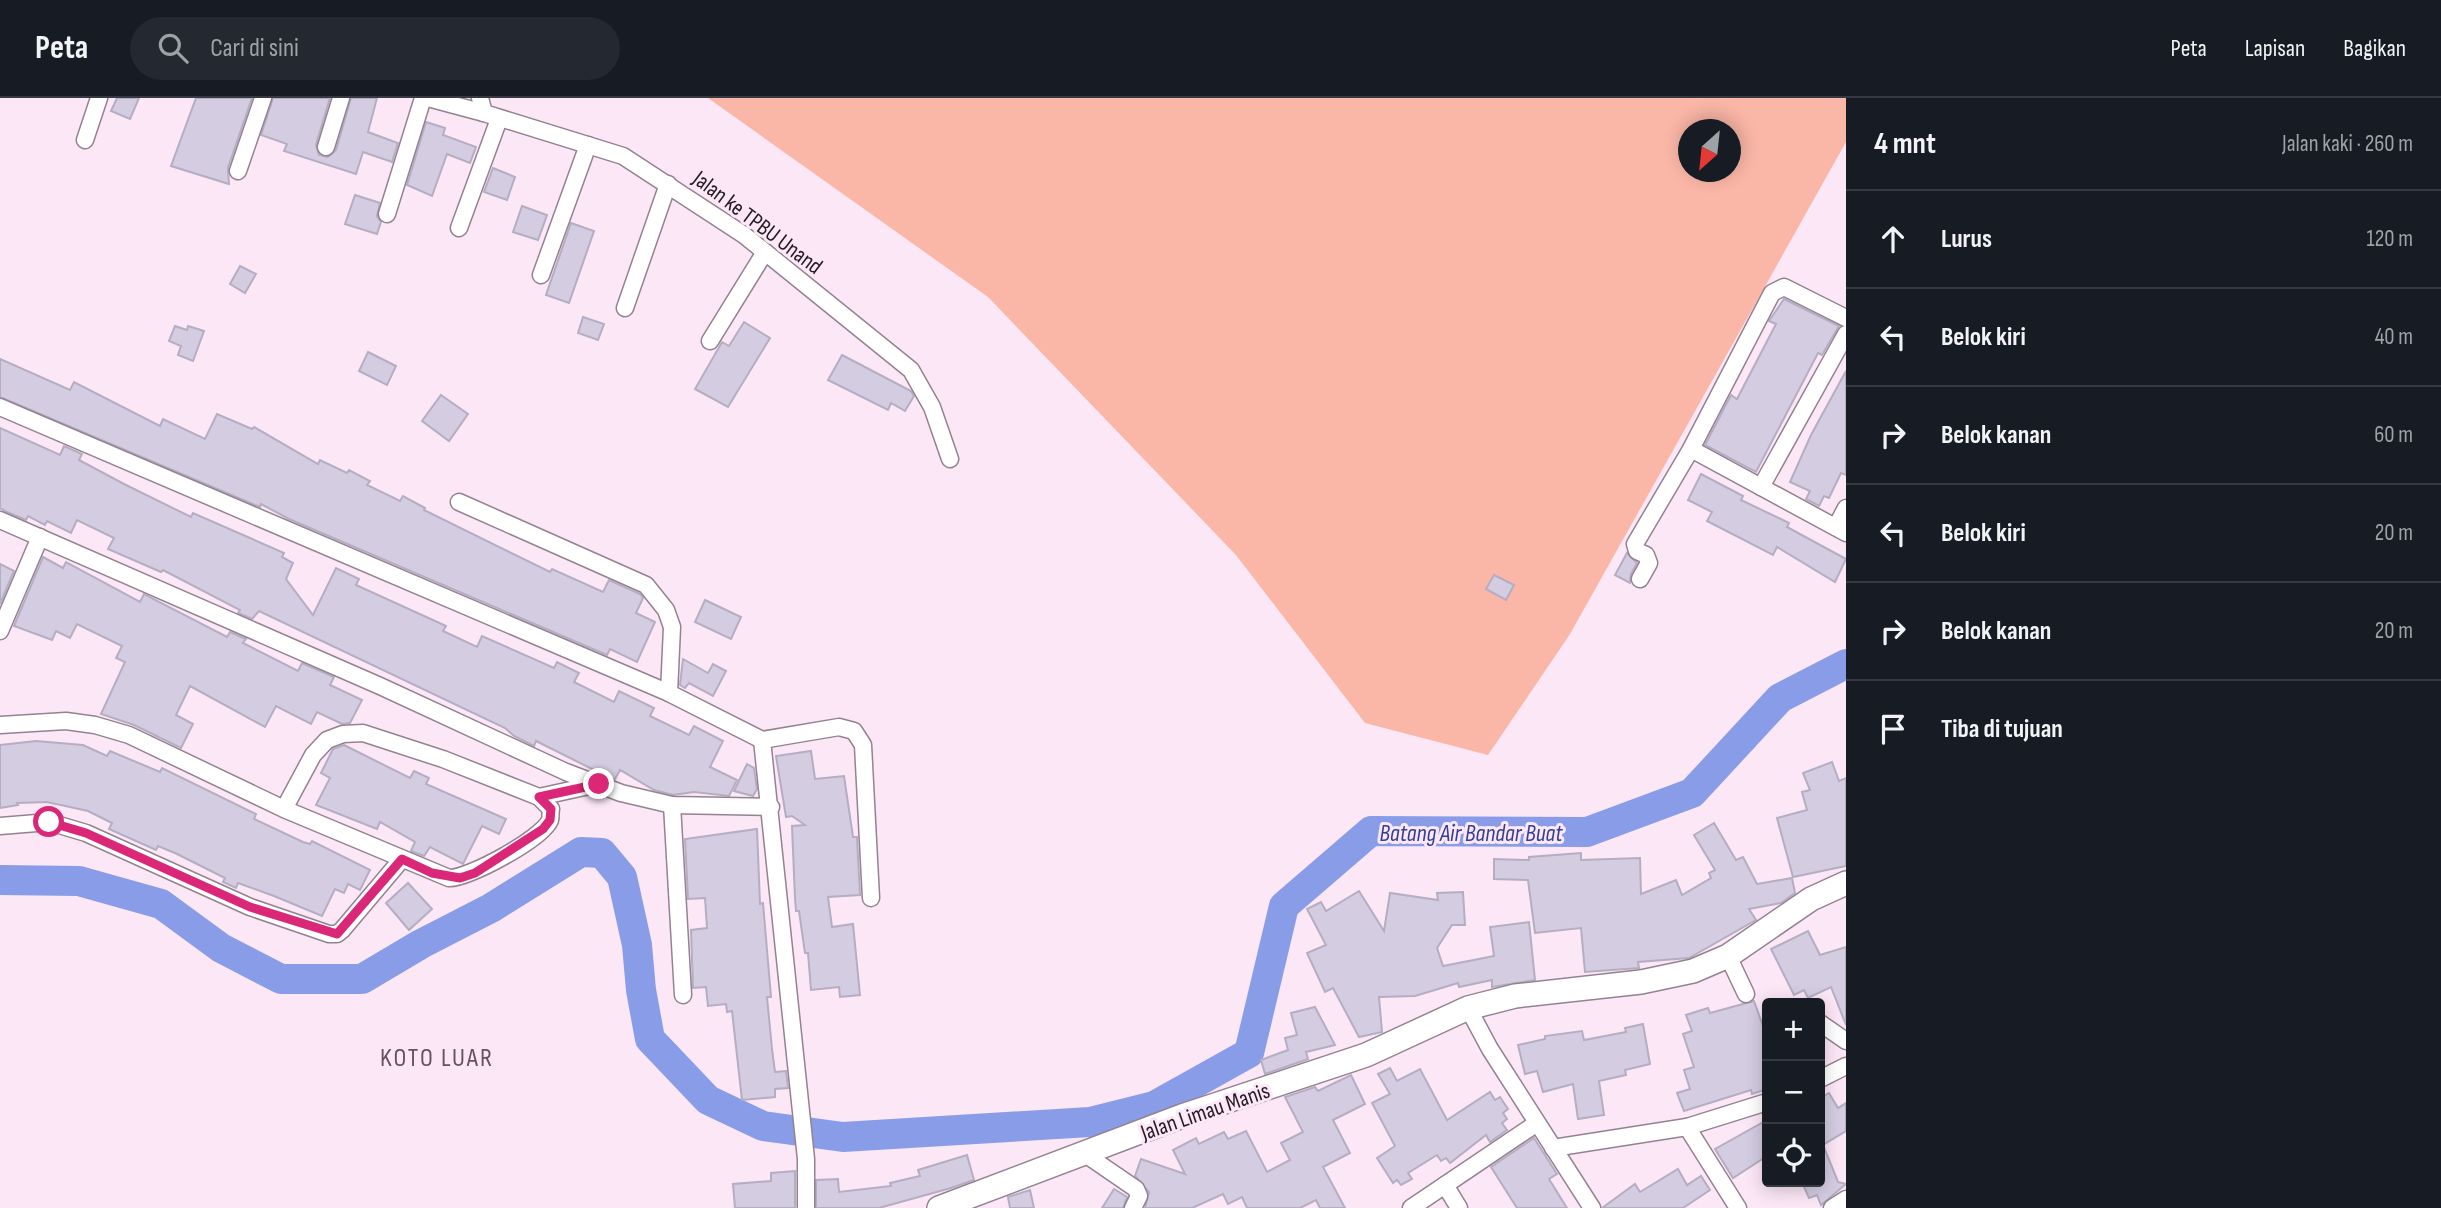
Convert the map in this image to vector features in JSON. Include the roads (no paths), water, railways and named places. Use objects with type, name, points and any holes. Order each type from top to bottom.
[{"type":"street","points":[[85,140],[99,98]]},
{"type":"street","points":[[238,171],[263,98]]},
{"type":"street","points":[[326,147],[341,98]]},
{"type":"street","points":[[387,214],[426,98]]},
{"type":"street","name":"Jalan ke TPBU Unand","points":[[426,98],[488,110],[623,156],[668,184],[765,252],[911,370],[932,407],[950,460]]},
{"type":"street","points":[[459,229],[488,110]]},
{"type":"street","points":[[541,275],[588,145]]},
{"type":"street","points":[[625,308],[668,184]]},
{"type":"street","points":[[710,341],[765,252]]},
{"type":"street","points":[[1640,579],[1649,563],[1646,555],[1637,551],[1635,544],[1691,449],[1776,289],[1790,289],[1846,318]]},
{"type":"street","points":[[1761,486],[1846,334]]},
{"type":"street","points":[[0,407],[670,693],[762,740],[839,727],[854,731],[863,745],[872,898]]},
{"type":"street","points":[[1691,449],[1841,530],[1846,508]]},
{"type":"street","points":[[459,502],[646,585],[666,610],[672,627],[670,693]]},
{"type":"street","points":[[0,520],[380,686],[566,772],[621,793],[673,805],[771,807]]},
{"type":"street","points":[[0,631],[40,537]]},
{"type":"street","points":[[0,725],[66,721],[95,725],[129,735],[284,809],[449,878],[475,873],[543,829],[550,820],[551,809],[539,797],[443,759],[363,733],[343,734],[327,740],[313,755],[284,809]]},
{"type":"street","points":[[762,740],[806,1159],[806,1208]]},
{"type":"street","points":[[539,797],[599,784]]},
{"type":"street","points":[[673,805],[683,995]]},
{"type":"street","points":[[0,826],[49,822],[86,833],[250,907],[329,934],[337,934],[342,930],[402,859]]},
{"type":"street","name":"Jalan Limau Manis","points":[[939,1208],[1182,1116],[1366,1055],[1468,1007],[1515,996],[1641,982],[1693,971],[1728,956],[1811,899],[1846,883]]},
{"type":"street","points":[[1728,956],[1746,994]]},
{"type":"street","points":[[1468,1007],[1490,1049],[1592,1208]]},
{"type":"street","points":[[1825,1026],[1846,1041]]},
{"type":"street","points":[[1825,1076],[1846,1066]]},
{"type":"street","points":[[1553,1149],[1687,1128],[1762,1104]]},
{"type":"street","points":[[1411,1208],[1537,1123]]},
{"type":"street","points":[[1687,1128],[1738,1208]]},
{"type":"street","points":[[1085,1154],[1136,1189],[1139,1196],[1133,1208]]},
{"type":"street","points":[[1445,1185],[1459,1208]]},
{"type":"street","points":[[1832,1208],[1846,1199]]},
{"type":"waterway","name":"Batang Air Bandar Buat","points":[[0,880],[79,881],[161,904],[221,948],[281,979],[362,979],[421,944],[491,908],[581,852],[602,853],[622,877],[637,945],[641,990],[650,1039],[708,1100],[763,1126],[843,1137],[1090,1122],[1154,1106],[1249,1053],[1284,906],[1371,831],[1587,832],[1692,793],[1780,698],[1846,664]]},
{"type":"district","name":"KOTO LUAR","points":[[437,1057]]}]
